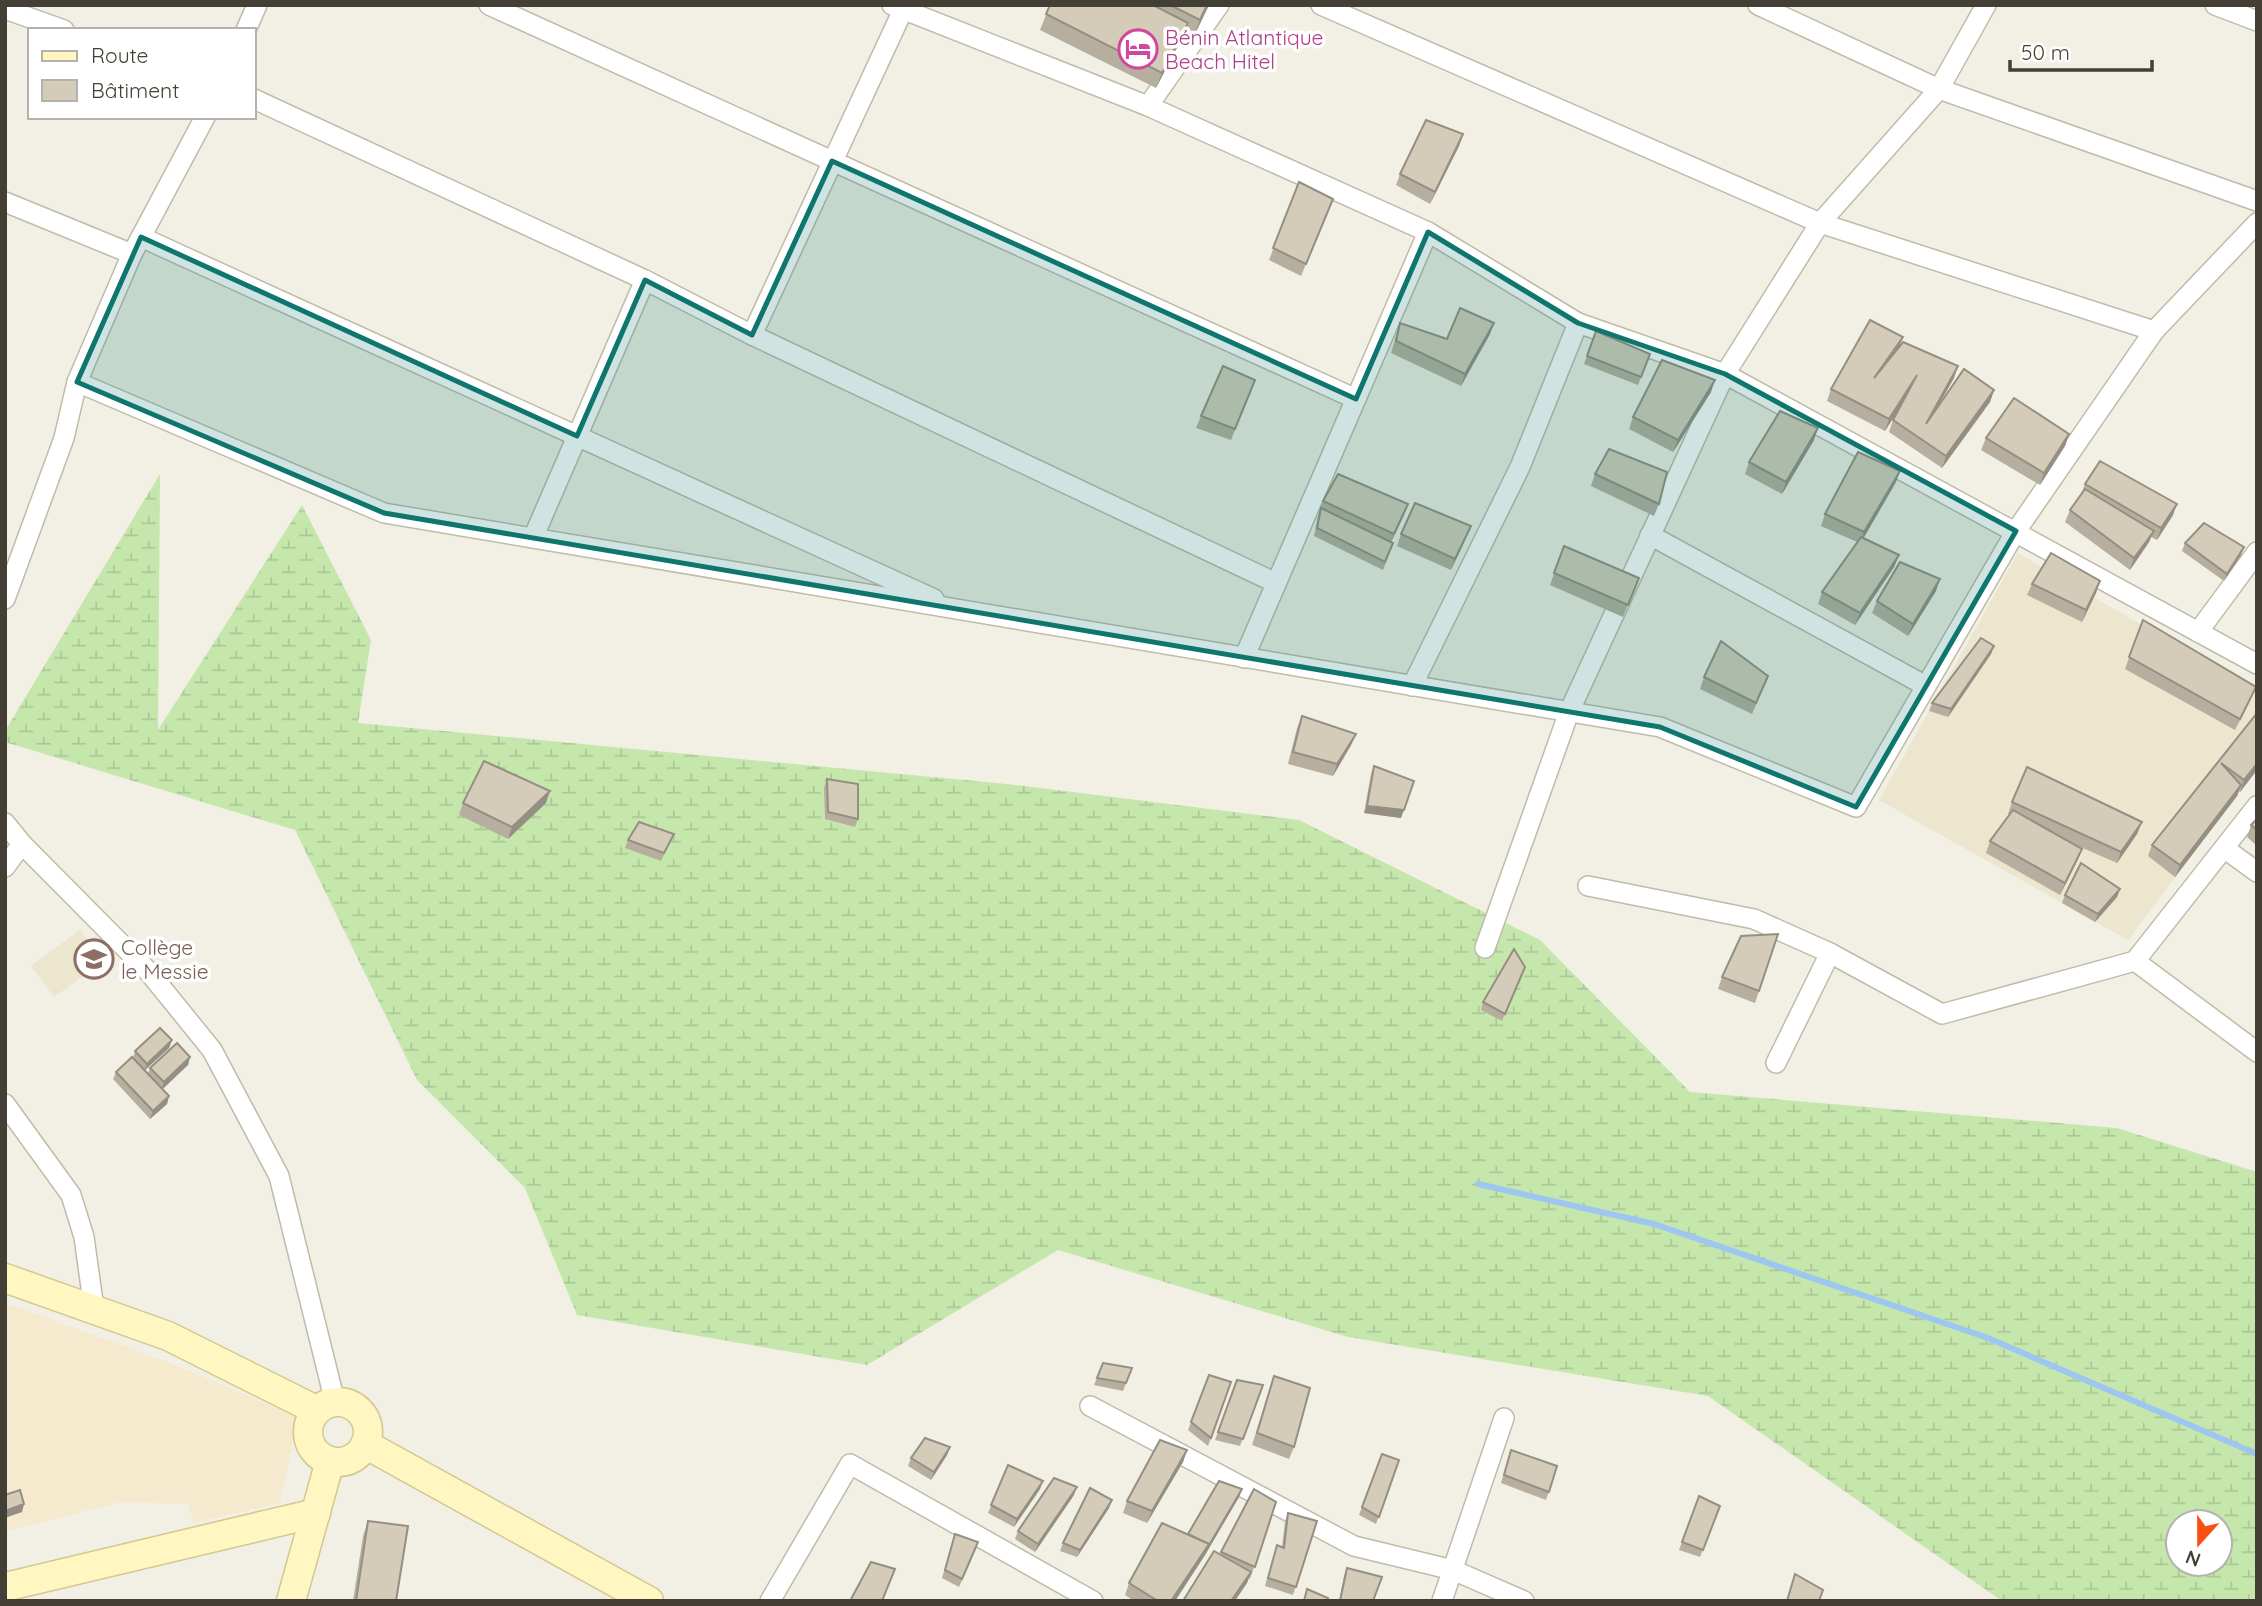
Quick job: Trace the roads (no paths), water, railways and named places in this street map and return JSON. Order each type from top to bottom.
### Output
[{"type":"street","points":[[247,28],[257,5]]},
{"type":"street","points":[[489,5],[1356,399]]},
{"type":"street","points":[[1148,106],[1219,5]]},
{"type":"street","points":[[1321,5],[1820,223],[2154,331]]},
{"type":"street","points":[[1758,5],[1939,89],[2257,201]]},
{"type":"street","points":[[1485,948],[1569,712],[1726,374],[1820,223],[1939,89],[1986,5]]},
{"type":"street","points":[[2215,5],[2257,21]]},
{"type":"street","points":[[752,335],[832,161],[897,8],[1148,106],[1428,232],[1578,323],[1726,374],[2257,664]]},
{"type":"street","points":[[5,9],[58,28]]},
{"type":"street","points":[[256,100],[645,280],[752,335],[1276,583]]},
{"type":"street","points":[[5,599],[64,438],[78,382],[136,245],[204,119]]},
{"type":"street","points":[[5,202],[136,245],[577,436],[960,611]]},
{"type":"street","points":[[78,382],[384,513],[1660,727],[1856,807],[2016,531],[2154,331],[2257,223]]},
{"type":"street","points":[[1244,658],[1428,232]]},
{"type":"street","points":[[533,538],[645,280]]},
{"type":"street","points":[[1412,686],[1520,467],[1578,323]]},
{"type":"street","points":[[1650,535],[1926,686]]},
{"type":"street","points":[[2198,632],[2257,552]]},
{"type":"street","points":[[1588,886],[1754,919],[1830,953],[1942,1014],[2135,961],[2257,806]]},
{"type":"street","points":[[5,822],[22,844],[148,971],[212,1050],[279,1176],[326,1406],[308,1429],[309,1439],[321,1456],[330,1461],[351,1459],[365,1444],[367,1424],[355,1407],[326,1406],[168,1336],[5,1278]]},
{"type":"street","points":[[5,867],[22,844]]},
{"type":"street","points":[[2224,848],[2257,872]]},
{"type":"street","points":[[1776,1063],[1830,953]]},
{"type":"street","points":[[2135,961],[2257,1052]]},
{"type":"street","points":[[5,1104],[71,1195],[84,1237],[94,1309]]},
{"type":"street","points":[[1090,1406],[1354,1546],[1452,1570],[1524,1601]]},
{"type":"street","points":[[1442,1601],[1504,1418]]},
{"type":"street","points":[[365,1444],[649,1601]]},
{"type":"street","points":[[291,1601],[330,1461]]},
{"type":"street","points":[[770,1601],[849,1464],[1093,1601]]},
{"type":"street","points":[[5,1587],[316,1513]]},
{"type":"waterway","points":[[1478,1184],[1654,1224],[1988,1338],[2257,1454]]},
{"type":"place","name":"Bénin Atlantique Beach Hitel","points":[[1138,49]]},
{"type":"place","name":"Collège le Messie","points":[[94,959]]}]
